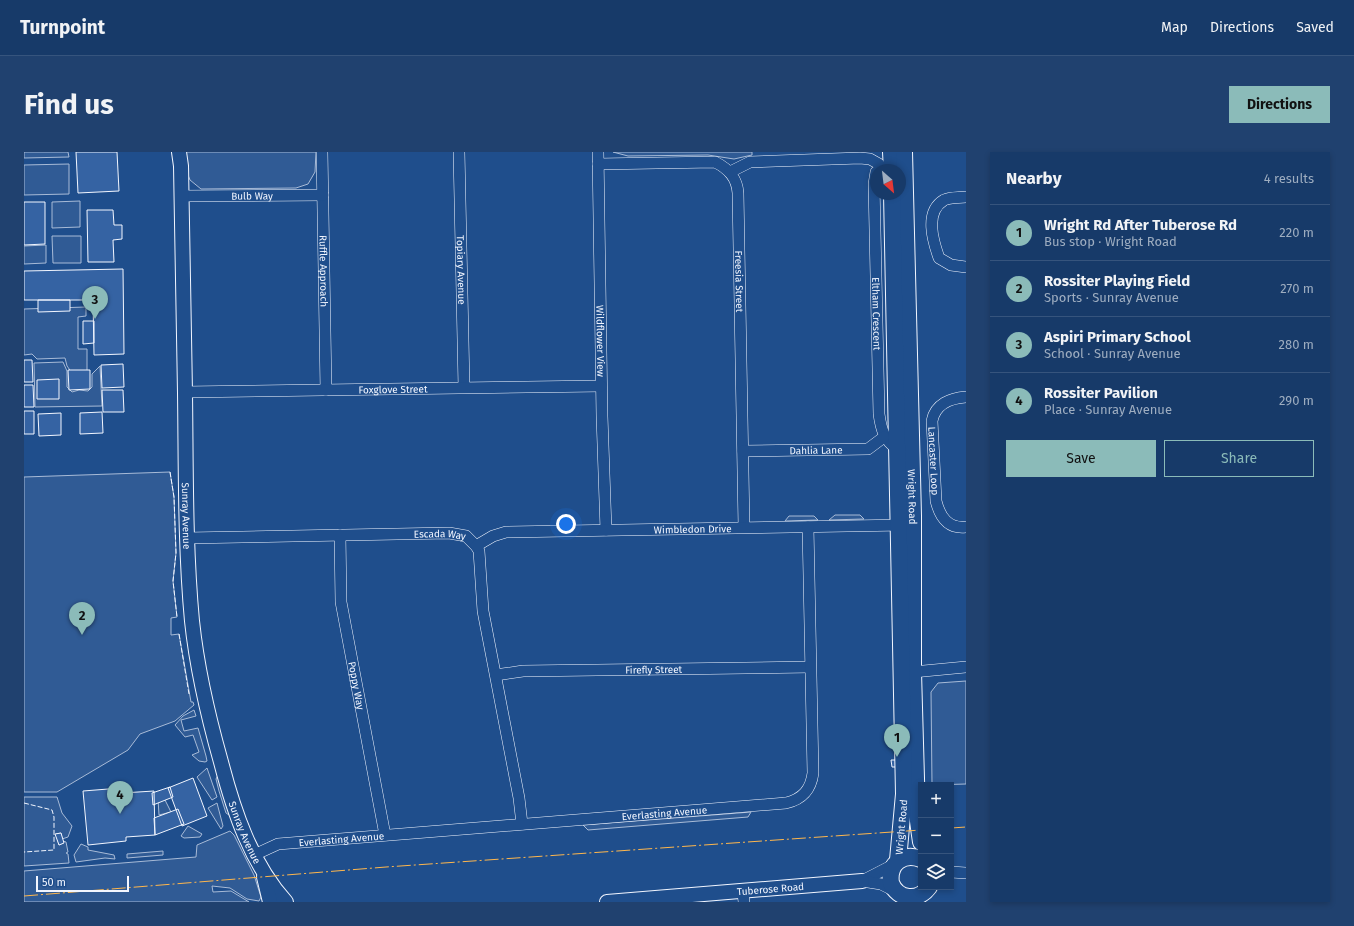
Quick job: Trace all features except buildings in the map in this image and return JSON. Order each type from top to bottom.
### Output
[{"type":"main road","points":[[884,164],[891,152]]},
{"type":"main road","name":"Wright Road","points":[[898,896],[890,878],[897,862],[904,794],[906,525],[904,152]]},
{"type":"main road","name":"Wright Road","points":[[892,200],[897,449],[906,525],[918,821]]},
{"type":"main road","points":[[897,862],[910,856],[918,858]]},
{"type":"main road","points":[[898,896],[911,898],[917,897],[928,891]]},
{"type":"street","name":"Sunray Avenue","points":[[179,152],[187,538],[192,621],[199,666],[213,733],[230,798],[254,855],[262,869],[286,902]]},
{"type":"street","name":"Ruffle Approach","points":[[322,152],[326,390]]},
{"type":"street","name":"Topiary Avenue","points":[[459,152],[464,387]]},
{"type":"street","name":"Wildflower View","points":[[598,152],[606,530]]},
{"type":"street","points":[[598,164],[709,162],[722,165],[730,172],[750,162],[860,158],[870,159],[876,164]]},
{"type":"street","name":"Freesia Street","points":[[730,172],[735,180],[738,193],[744,527]]},
{"type":"street","name":"Bulb Way","points":[[181,196],[323,195]]},
{"type":"street","points":[[966,197],[944,200],[937,207],[932,218],[932,232],[939,258],[951,265],[966,267]]},
{"type":"street","name":"Eltham Crescent","points":[[874,200],[879,414],[880,426],[884,437]]},
{"type":"street","name":"Foxglove Street","points":[[185,392],[602,386]]},
{"type":"street","name":"Lancaster Loop","points":[[966,397],[958,398],[941,405],[936,410],[932,421],[936,501],[938,510],[947,522],[953,526],[966,527]]},
{"type":"street","points":[[884,437],[897,449]]},
{"type":"street","name":"Dahlia Lane","points":[[743,451],[868,450],[884,437]]},
{"type":"street","name":"Wimbledon Drive","points":[[476,546],[493,536],[506,532],[906,525]]},
{"type":"street","name":"Everlasting Avenue","points":[[254,855],[278,844],[786,803],[796,800],[808,790],[812,782],[808,527]]},
{"type":"street","name":"Escada Way","points":[[187,538],[456,534],[466,536],[476,546],[480,556],[483,611],[519,798],[522,824]]},
{"type":"street","name":"Poppy Way","points":[[340,535],[341,602],[385,835]]},
{"type":"street","name":"Firefly Street","points":[[496,675],[523,671],[810,667]]},
{"type":"street","points":[[913,672],[966,667]]},
{"type":"street","name":"Tuberose Road","points":[[862,881],[897,862]]},
{"type":"street","name":"Sunray Avenue","points":[[262,869],[270,902]]},
{"type":"street","name":"Tuberose Road","points":[[607,902],[744,897],[862,881],[881,884],[898,896]]},
{"type":"shaded area","points":[[24,152],[68,152],[69,157],[24,158]]},
{"type":"shaded area","points":[[186,152],[316,152],[315,172],[308,184],[296,188],[201,189],[190,180],[188,175]]},
{"type":"shaded area","points":[[613,152],[752,152],[752,155],[734,159],[708,155],[628,156]]},
{"type":"shaded area","points":[[69,164],[69,194],[24,195],[24,165]]},
{"type":"shaded area","points":[[80,201],[80,227],[52,228],[52,202]]},
{"type":"shaded area","points":[[52,236],[81,236],[81,263],[53,263]]},
{"type":"shaded area","points":[[46,245],[46,263],[24,264],[24,246]]},
{"type":"shaded area","points":[[86,307],[86,316],[78,317],[78,349],[87,349],[87,371],[72,373],[67,366],[65,358],[37,359],[32,354],[24,355],[24,309]]},
{"type":"shaded area","points":[[63,362],[67,371],[67,387],[72,392],[79,390],[88,391],[92,387],[92,374],[100,366],[102,406],[35,407],[34,363]]},
{"type":"shaded area","points":[[170,472],[174,497],[176,553],[173,581],[177,617],[171,618],[171,635],[179,634],[191,702],[193,702],[194,705],[175,721],[140,734],[128,750],[57,792],[24,792],[24,477]]},
{"type":"shaded area","points":[[835,515],[860,515],[864,519],[829,520]]},
{"type":"shaded area","points":[[789,516],[814,516],[818,520],[785,521]]},
{"type":"shaded area","points":[[966,681],[966,784],[954,784],[954,782],[932,782],[931,692],[938,683]]},
{"type":"shaded area","points":[[194,710],[196,716],[181,720],[184,731],[198,728],[206,756],[207,761],[205,762],[199,761],[192,755],[199,752],[193,735],[185,737],[175,725],[183,716]]},
{"type":"shaded area","points":[[207,768],[217,797],[212,800],[197,777]]},
{"type":"shaded area","points":[[219,773],[232,817],[226,813],[219,791],[216,779]]},
{"type":"shaded area","points":[[24,797],[57,797],[62,813],[72,826],[68,837],[62,839],[61,833],[56,834],[59,845],[63,843],[63,841],[66,842],[68,852],[66,853],[68,854],[69,863],[24,866]]},
{"type":"shaded area","points":[[164,798],[171,812],[159,815],[158,799]]},
{"type":"shaded area","points":[[217,803],[223,826],[221,829],[208,808]]},
{"type":"shaded area","points":[[751,812],[748,817],[588,830],[583,825]]},
{"type":"shaded area","points":[[188,826],[202,834],[200,837],[184,838],[181,836]]},
{"type":"shaded area","points":[[230,831],[234,835],[254,875],[261,897],[259,901],[247,899],[230,888],[212,886],[213,892],[231,891],[249,902],[24,902],[24,871],[196,857],[197,845]]},
{"type":"shaded area","points":[[81,844],[88,847],[88,850],[114,855],[115,859],[105,858],[76,862],[74,855]]},
{"type":"shaded area","points":[[163,851],[163,855],[127,858],[127,854]]},
{"type":"fence","points":[[170,472],[174,497],[176,553],[173,581],[177,617]]},
{"type":"fence","points":[[179,634],[189,694]]},
{"type":"fence","points":[[24,803],[52,810],[54,817],[54,850],[24,852]]},
{"type":"power","points":[[954,828],[966,827]]},
{"type":"power","points":[[24,896],[386,867],[918,830]]},
{"type":"place","name":"Aspiri Primary School","points":[[95,319]]},
{"type":"place","name":"Rossiter Playing Field","points":[[82,635]]},
{"type":"place","name":"Wright Rd After Tuberose Rd","points":[[897,757]]},
{"type":"place","name":"Rossiter Pavilion","points":[[120,814]]}]
